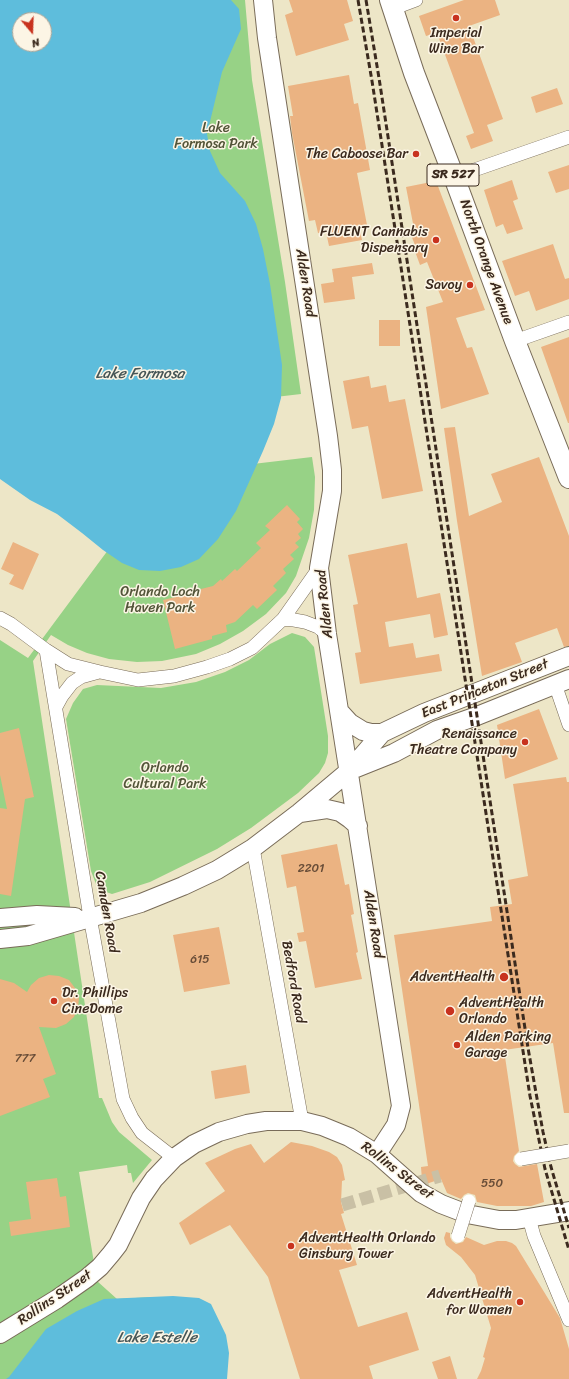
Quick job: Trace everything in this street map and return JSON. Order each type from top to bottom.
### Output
[{"type":"main road","name":"North Orange Avenue","points":[[391,4],[414,73],[515,342],[569,478]]},
{"type":"street","name":"Alden Road","points":[[263,0],[266,38],[327,429],[332,470],[331,497],[319,568],[327,634],[401,1106],[396,1125],[377,1154]]},
{"type":"street","points":[[391,4],[416,0]]},
{"type":"street","points":[[454,177],[569,137]]},
{"type":"street","points":[[515,342],[569,322]]},
{"type":"street","points":[[0,618],[68,664],[138,680],[174,676],[207,667],[252,648],[283,620],[319,568]]},
{"type":"street","points":[[283,620],[305,622],[318,627],[327,634]]},
{"type":"street","name":"Camden Road","points":[[46,650],[90,917],[123,1099],[132,1118],[142,1133],[174,1158]]},
{"type":"street","name":"East Princeton Street","points":[[0,939],[28,936],[141,903],[183,886],[216,870],[253,848],[300,813],[349,771],[382,733],[424,712],[569,656]]},
{"type":"street","points":[[56,707],[72,683],[81,677],[100,672]]},
{"type":"street","points":[[562,681],[569,725]]},
{"type":"street","name":"East Princeton Street","points":[[349,771],[394,753],[437,730],[562,681]]},
{"type":"street","points":[[340,712],[350,723],[363,731],[382,733]]},
{"type":"street","points":[[300,813],[327,809],[340,812],[358,826]]},
{"type":"street","name":"Bedford Road","points":[[253,848],[302,1121]]},
{"type":"street","name":"East Princeton Street","points":[[0,918],[37,915],[90,917]]},
{"type":"street","name":"Rollins Street","points":[[0,1334],[57,1299],[100,1267],[118,1244],[141,1198],[154,1179],[174,1158],[194,1144],[220,1132],[246,1124],[266,1121],[302,1121],[322,1126],[349,1137],[377,1154],[421,1193],[441,1204],[467,1214],[499,1220],[516,1220],[569,1211]]},
{"type":"street","points":[[521,1159],[569,1151]]},
{"type":"street","points":[[458,1236],[469,1201]]},
{"type":"street","points":[[529,1218],[534,1236],[569,1320]]},
{"type":"green space","name":"Lake Formosa Park","points":[[154,0],[245,0],[252,80],[285,282],[301,394],[250,400]]},
{"type":"green space","name":"Orlando Loch Haven Park","points":[[312,457],[315,477],[314,510],[309,538],[296,576],[286,593],[266,614],[243,631],[220,644],[196,654],[162,661],[137,662],[109,659],[87,653],[68,645],[51,635],[33,661],[99,1098],[102,1098],[112,1122],[119,1132],[152,1160],[133,1183],[131,1173],[128,1173],[127,1165],[79,1172],[97,1281],[117,1299],[153,1297],[34,1379],[0,1379],[0,640],[28,658],[117,538],[236,466]]},
{"type":"green space","name":"Orlando Cultural Park","points":[[292,633],[305,637],[314,647],[328,736],[328,753],[325,763],[319,773],[298,793],[251,828],[217,849],[150,882],[112,894],[103,891],[96,884],[91,871],[66,719],[73,703],[83,689],[97,685],[161,688],[196,682],[225,672],[249,660],[270,644]]},
{"type":"water","name":"Lake Formosa","points":[[0,0],[231,0],[239,9],[241,29],[222,72],[207,134],[210,151],[220,173],[245,201],[256,224],[263,249],[270,284],[282,365],[281,398],[274,424],[236,511],[218,539],[199,559],[181,567],[160,571],[139,570],[122,563],[57,514],[30,500],[0,479]]},
{"type":"water","name":"Lake Estelle","points":[[173,1296],[199,1298],[211,1304],[226,1335],[229,1353],[227,1379],[6,1379],[46,1329],[77,1311],[104,1299]]},
{"type":"building","points":[[289,0],[347,0],[353,21],[344,24],[349,40],[296,56],[285,15],[293,12]]},
{"type":"building","points":[[464,0],[495,0],[500,15],[469,26],[503,119],[487,125],[493,141],[471,149],[466,136],[474,133],[437,33],[426,36],[419,16]]},
{"type":"building","points":[[349,75],[354,104],[358,103],[370,170],[357,173],[367,225],[359,226],[362,240],[329,246],[326,232],[318,233],[315,220],[309,221],[292,133],[290,116],[293,116],[288,86]]},
{"type":"building","points":[[557,88],[563,104],[536,113],[531,97]]},
{"type":"building","points":[[569,165],[569,189],[556,193],[548,172]]},
{"type":"building","points":[[512,180],[518,199],[513,201],[523,229],[507,234],[503,224],[496,227],[484,190]]},
{"type":"building","points":[[436,181],[485,310],[456,318],[467,348],[472,347],[489,394],[441,409],[426,307],[443,302],[427,262],[420,265],[413,246],[415,245],[411,235],[415,234],[406,187]]},
{"type":"building","points":[[553,244],[565,279],[569,278],[569,299],[536,311],[529,291],[515,296],[502,261]]},
{"type":"building","points":[[372,263],[374,274],[352,277],[355,299],[324,303],[321,284],[334,282],[332,269]]},
{"type":"building","points":[[379,320],[400,320],[400,346],[379,346]]},
{"type":"building","points":[[569,337],[569,423],[568,423],[541,347]]},
{"type":"building","points":[[369,376],[371,388],[386,385],[389,402],[405,399],[423,491],[382,499],[368,426],[352,429],[343,381]]},
{"type":"building","points":[[455,427],[469,516],[502,502],[491,474],[539,457],[569,536],[569,646],[564,647],[557,628],[515,643],[522,662],[482,676],[457,521],[444,428]]},
{"type":"building","points":[[287,505],[300,519],[297,522],[303,529],[298,534],[301,538],[295,543],[299,547],[290,555],[294,559],[283,569],[286,573],[273,586],[277,590],[257,609],[253,605],[235,622],[226,625],[227,632],[212,636],[212,639],[175,649],[163,600],[201,591],[201,589],[213,586],[221,579],[222,581],[235,569],[237,571],[261,548],[256,543],[270,530],[265,526]]},
{"type":"building","points":[[13,542],[39,554],[23,590],[9,584],[14,575],[1,569]]},
{"type":"building","points":[[407,543],[417,598],[440,593],[448,635],[434,638],[430,614],[385,622],[389,647],[413,643],[416,658],[439,654],[442,671],[360,684],[355,653],[361,652],[353,605],[358,604],[348,555]]},
{"type":"building","name":"Renaissance Theatre Company","points":[[539,709],[558,759],[505,779],[497,725]]},
{"type":"building","points":[[19,728],[34,797],[25,799],[11,896],[0,894],[0,808],[7,809],[0,775],[0,733]]},
{"type":"building","points":[[566,777],[567,782],[569,782],[569,1113],[564,1113],[553,1043],[504,1050],[519,1151],[514,1156],[513,1161],[519,1167],[537,1164],[544,1202],[531,1206],[497,1206],[477,1202],[475,1195],[468,1193],[461,1199],[447,1193],[441,1179],[426,1184],[422,1180],[421,1167],[428,1166],[394,935],[492,921],[490,907],[512,904],[508,880],[528,876],[513,784]]},
{"type":"building","points":[[337,844],[345,885],[349,884],[354,914],[351,915],[358,952],[356,953],[362,979],[315,988],[306,941],[299,942],[297,933],[304,932],[296,886],[287,888],[281,855]]},
{"type":"building","points":[[219,927],[230,984],[184,992],[173,935]]},
{"type":"building","points":[[49,975],[59,976],[69,980],[75,988],[79,998],[78,1008],[74,1017],[66,1024],[56,1028],[39,1027],[56,1074],[43,1079],[50,1097],[0,1116],[0,979],[14,983],[27,992],[31,985],[39,978]]},
{"type":"building","points":[[246,1065],[250,1093],[215,1099],[211,1071]]},
{"type":"building","name":"AdventHealth Orlando Ginsburg Tower","points":[[291,1142],[312,1146],[329,1152],[337,1157],[342,1165],[345,1180],[342,1181],[341,1202],[344,1213],[341,1214],[357,1265],[339,1270],[358,1327],[407,1312],[419,1350],[369,1366],[373,1379],[300,1379],[268,1277],[230,1225],[190,1245],[179,1223],[225,1191],[205,1163],[235,1149],[251,1144],[264,1163]]},
{"type":"building","points":[[57,1178],[60,1197],[66,1196],[70,1227],[11,1236],[9,1222],[31,1219],[26,1182]]},
{"type":"building","name":"AdventHealth for Women","points":[[446,1232],[450,1233],[452,1241],[456,1244],[463,1242],[466,1237],[484,1245],[497,1241],[506,1241],[516,1246],[560,1318],[569,1349],[569,1379],[477,1379],[485,1358],[483,1357],[491,1328],[475,1275],[461,1257],[446,1245],[444,1238]]},
{"type":"building","points":[[450,1356],[457,1379],[438,1379],[432,1362]]},
{"type":"tunnel","points":[[342,1205],[440,1176]]},
{"type":"railway","points":[[358,0],[372,81],[530,1096],[545,1169],[569,1250]]},
{"type":"railway","points":[[366,0],[528,1048],[543,1132],[551,1167],[569,1228]]},
{"type":"place","name":"Imperial Wine Bar","points":[[456,18]]},
{"type":"place","name":"The Caboose Bar","points":[[416,154]]},
{"type":"place","name":"FLUENT Cannabis Dispensary","points":[[436,240]]},
{"type":"place","name":"Savoy","points":[[470,285]]},
{"type":"place","name":"Renaissance Theatre Company","points":[[525,742]]},
{"type":"place","name":"AdventHealth","points":[[504,977]]},
{"type":"place","name":"Dr. Phillips CineDome","points":[[54,1001]]},
{"type":"place","name":"AdventHealth Orlando","points":[[450,1011]]},
{"type":"place","name":"Alden Parking Garage","points":[[457,1045]]},
{"type":"place","name":"AdventHealth Orlando Ginsburg Tower","points":[[291,1246]]},
{"type":"place","name":"AdventHealth for Women","points":[[520,1302]]}]
